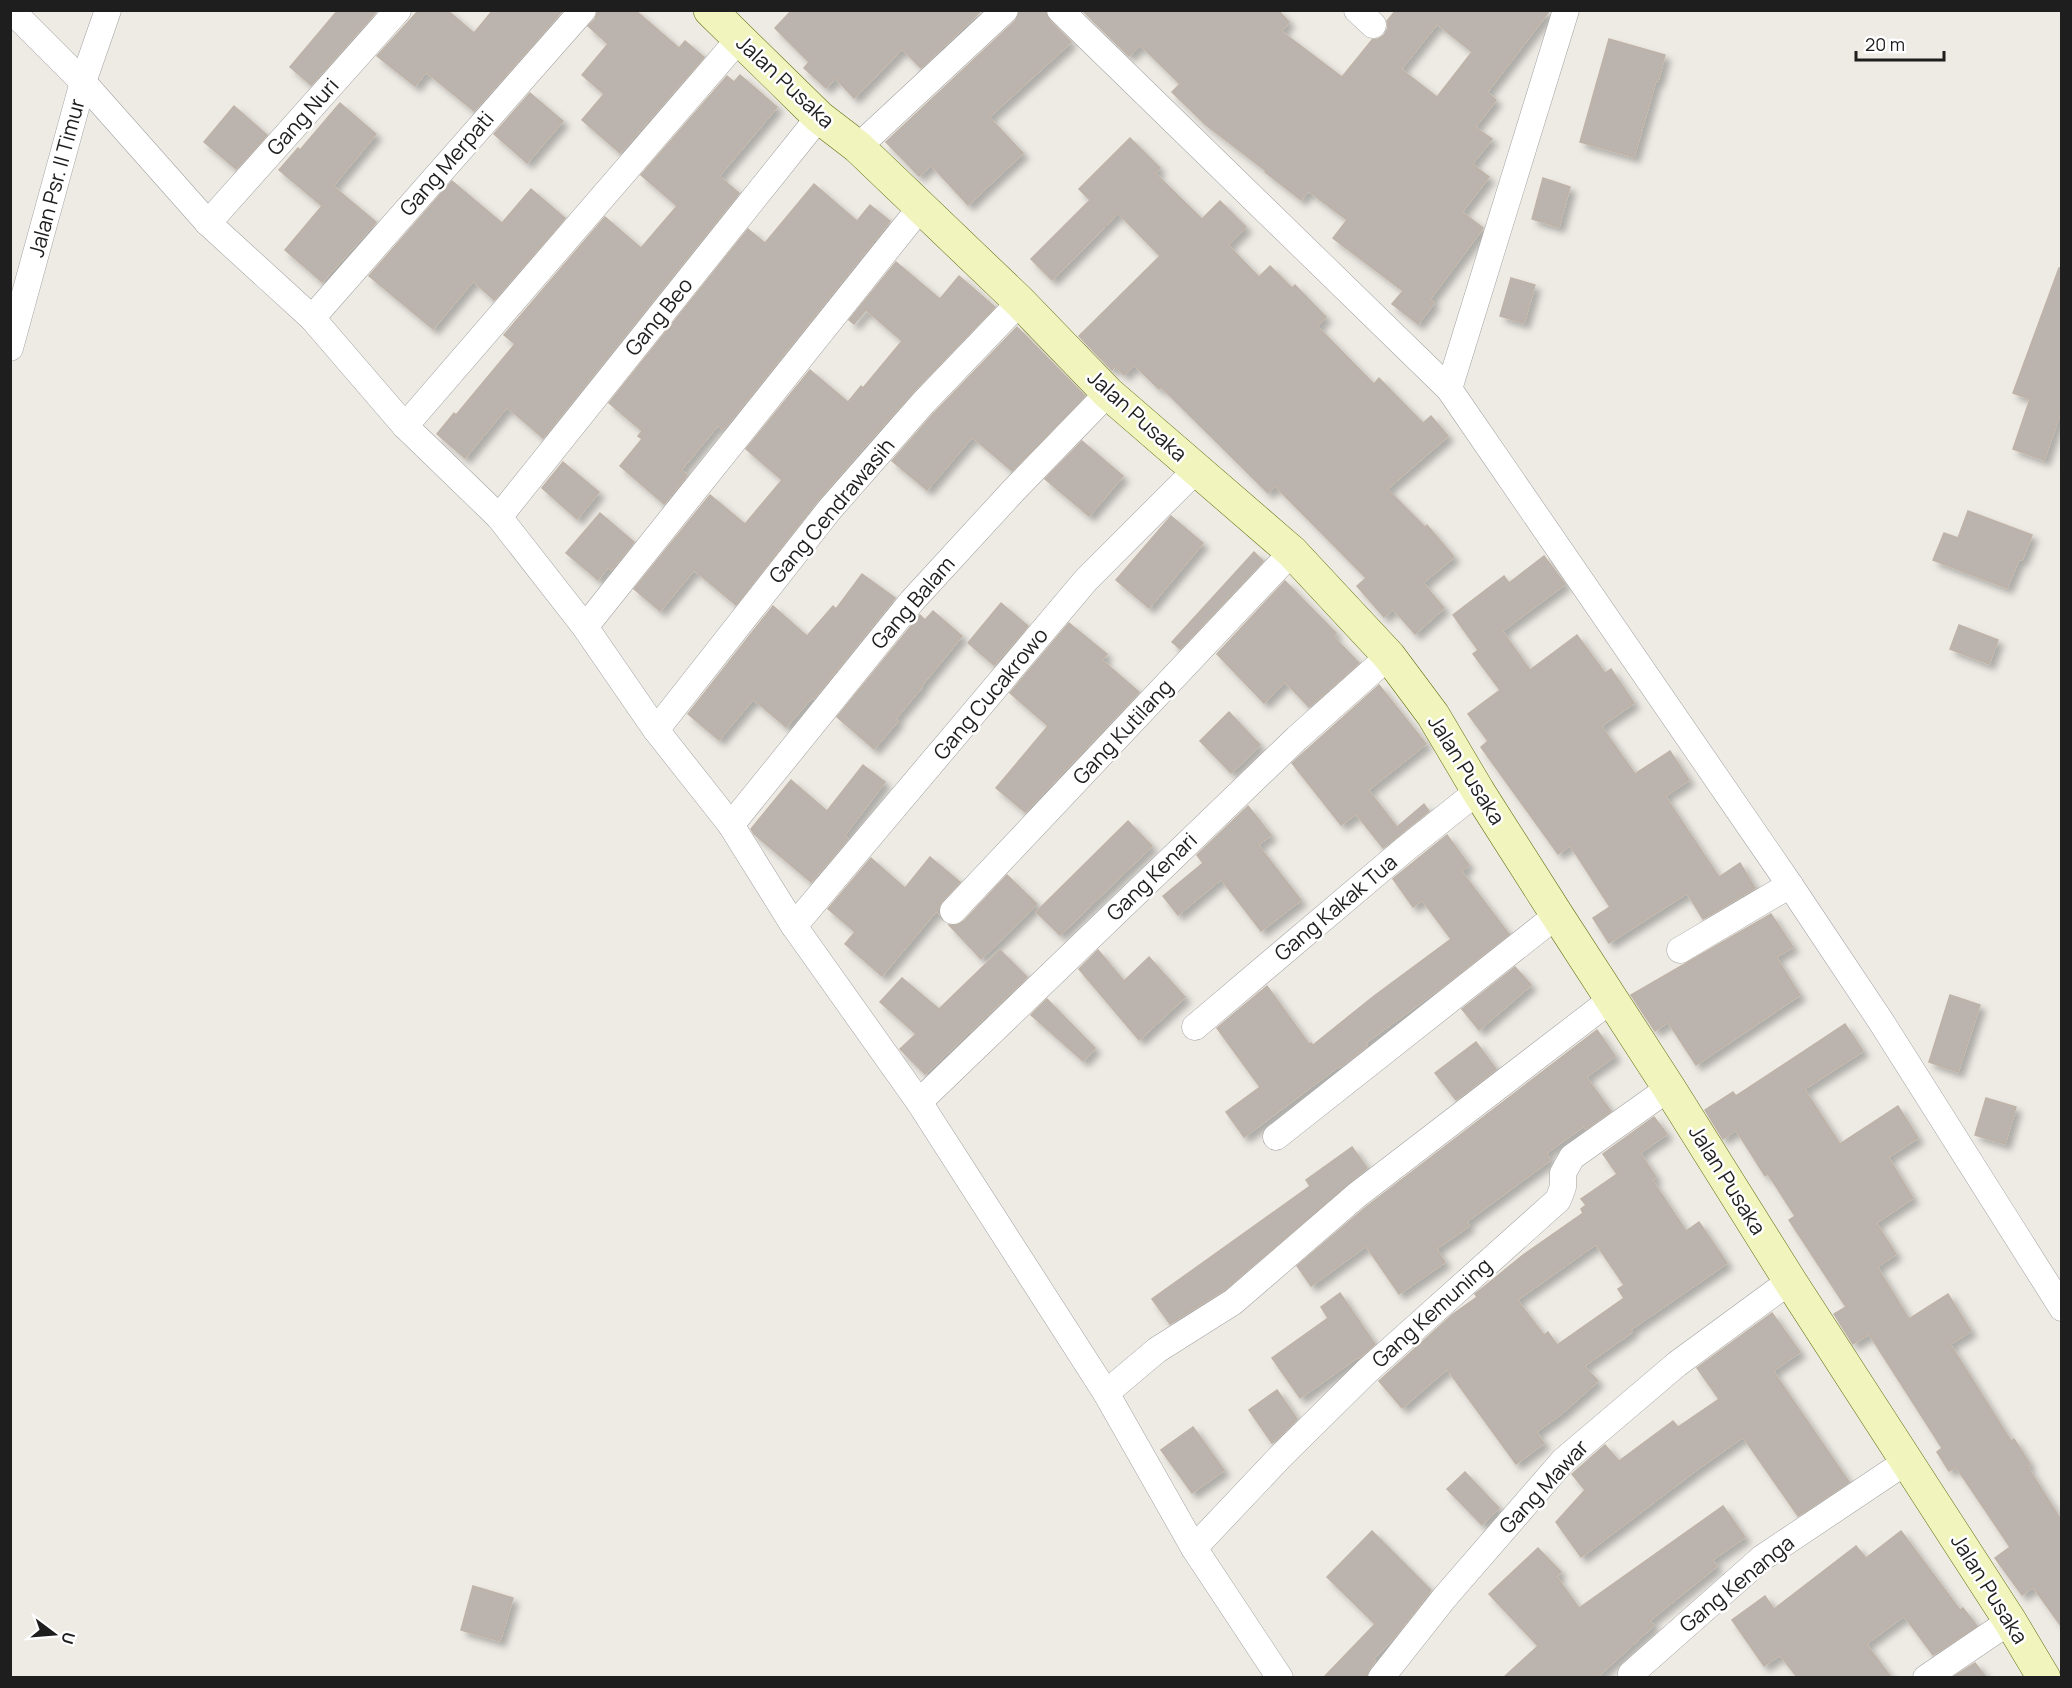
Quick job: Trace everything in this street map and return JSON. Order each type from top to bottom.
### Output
[{"type":"main road","name":"Jalan Pusaka","points":[[710,10],[819,117],[858,147],[1020,302],[1108,393],[1292,552],[1389,656],[1433,714],[1478,791],[1670,1088],[1790,1281],[2044,1677]]},
{"type":"street","points":[[11,10],[83,82],[208,223],[312,318],[405,426],[499,517],[585,627],[656,730],[731,825],[794,926],[919,1102],[1106,1393],[1194,1548],[1281,1677]]},
{"type":"street","name":"Jalan Psr. II Timur","points":[[10,348],[83,82],[108,10]]},
{"type":"street","name":"Gang Nuri","points":[[208,223],[398,10]]},
{"type":"street","name":"Gang Merpati","points":[[312,318],[583,10]]},
{"type":"street","points":[[858,147],[1005,10]]},
{"type":"street","points":[[1060,10],[1449,389],[1790,885],[1882,1023],[2061,1308]]},
{"type":"street","points":[[1449,389],[1566,10]]},
{"type":"street","points":[[405,426],[739,39]]},
{"type":"street","name":"Gang Beo","points":[[499,517],[819,117]]},
{"type":"street","points":[[585,627],[920,208]]},
{"type":"street","name":"Gang Cendrawasih","points":[[656,730],[830,509],[923,403],[1020,302]]},
{"type":"street","name":"Gang Balam","points":[[731,825],[912,601],[1013,491],[1108,393]]},
{"type":"street","name":"Gang Cucakrowo","points":[[794,926],[1086,580],[1196,470]]},
{"type":"street","name":"Gang Kutilang","points":[[953,911],[1292,552]]},
{"type":"street","name":"Gang Kenari","points":[[919,1102],[1297,738],[1389,656]]},
{"type":"street","name":"Gang Kakak Tua","points":[[1196,1027],[1404,850],[1478,791]]},
{"type":"street","points":[[1680,950],[1790,885]]},
{"type":"street","points":[[1276,1137],[1557,915]]},
{"type":"street","points":[[1106,1393],[1158,1350],[1233,1302],[1357,1195],[1612,999]]},
{"type":"street","name":"Gang Kemuning","points":[[1194,1548],[1280,1457],[1367,1371],[1558,1200],[1563,1187],[1563,1173],[1572,1157],[1670,1088]]},
{"type":"street","name":"Gang Mawar","points":[[1381,1677],[1445,1597],[1563,1461],[1677,1364],[1790,1281]]},
{"type":"street","name":"Gang Kenanga","points":[[1631,1674],[1762,1558],[1907,1461]]},
{"type":"street","points":[[1926,1677],[2010,1621]]},
{"type":"building","points":[[338,10],[377,11],[311,85],[290,67]]},
{"type":"building","points":[[419,10],[447,10],[474,33],[493,10],[563,10],[474,111],[426,72],[415,86],[377,56]]},
{"type":"building","points":[[598,10],[635,10],[679,48],[685,41],[704,57],[620,153],[582,120],[604,94],[582,75],[608,44],[588,26],[595,19]]},
{"type":"building","points":[[792,10],[982,10],[921,68],[902,49],[854,98],[835,78],[826,88],[804,68],[809,62],[775,28]]},
{"type":"building","points":[[1020,10],[1045,10],[1050,21],[1071,42],[989,117],[1023,153],[968,205],[931,165],[919,176],[886,142],[1015,21]]},
{"type":"building","points":[[1082,10],[1278,10],[1289,22],[1281,31],[1342,77],[1372,40],[1384,35],[1388,28],[1387,21],[1396,10],[1550,10],[1487,92],[1496,100],[1475,127],[1492,139],[1472,164],[1489,177],[1462,212],[1483,228],[1430,299],[1434,303],[1418,324],[1392,304],[1403,291],[1333,238],[1347,220],[1308,191],[1301,200],[1206,125],[1172,92],[1180,84],[1140,45],[1129,56]],"holes":[[[1437,24],[1472,52],[1437,97],[1401,69]]]},
{"type":"building","points":[[1609,39],[1665,55],[1634,157],[1580,142]]},
{"type":"building","points":[[740,75],[777,107],[719,176],[739,193],[543,438],[507,407],[465,458],[437,434],[454,413],[456,415],[515,344],[504,335],[605,217],[641,248],[677,206],[641,175],[727,76],[734,82]]},
{"type":"building","points":[[530,93],[563,121],[527,163],[494,134]]},
{"type":"building","points":[[340,103],[376,134],[333,186],[376,222],[322,282],[285,250],[322,206],[279,170],[298,148],[300,150]]},
{"type":"building","points":[[234,106],[267,135],[236,169],[204,142]]},
{"type":"building","points":[[1130,138],[1160,168],[1155,173],[1202,219],[1220,201],[1246,227],[1228,245],[1259,277],[1270,266],[1292,288],[1295,285],[1326,317],[1317,326],[1374,384],[1379,378],[1423,423],[1431,416],[1448,436],[1387,489],[1425,527],[1427,525],[1454,557],[1423,583],[1444,608],[1415,634],[1393,609],[1384,617],[1357,586],[1366,578],[1275,486],[1268,493],[1161,387],[1159,389],[1134,365],[1124,375],[1115,366],[1112,370],[1079,336],[1160,256],[1118,213],[1052,280],[1031,259],[1090,200],[1079,189]]},
{"type":"building","points":[[1543,178],[1570,187],[1559,227],[1532,219]]},
{"type":"building","points":[[452,181],[502,223],[531,189],[565,218],[494,300],[473,281],[433,329],[369,276]]},
{"type":"building","points":[[814,184],[857,221],[870,205],[890,221],[723,430],[718,425],[681,470],[687,475],[664,504],[620,466],[642,439],[638,436],[642,431],[609,403],[748,229],[765,243]]},
{"type":"building","points":[[896,262],[940,299],[959,276],[995,307],[912,393],[864,447],[818,500],[736,605],[694,570],[660,611],[634,589],[710,495],[745,524],[782,480],[746,449],[810,370],[848,402],[861,386],[863,388],[902,341],[866,310],[854,324],[849,320]]},
{"type":"building","points":[[2059,268],[2061,268],[2061,411],[2044,460],[2013,449],[2030,399],[2013,393]]},
{"type":"building","points":[[1511,278],[1535,285],[1524,323],[1500,316]]},
{"type":"building","points":[[1017,327],[1085,396],[1012,471],[972,437],[927,490],[892,461],[934,413]]},
{"type":"building","points":[[1082,441],[1123,476],[1089,516],[1045,479]]},
{"type":"building","points":[[563,462],[599,492],[577,519],[542,488]]},
{"type":"building","points":[[1968,511],[2032,535],[2007,588],[1933,560],[1944,533],[1958,538]]},
{"type":"building","points":[[600,513],[634,542],[611,570],[608,567],[598,580],[566,553]]},
{"type":"building","points":[[1171,516],[1203,543],[1149,608],[1116,580]]},
{"type":"building","points":[[1254,552],[1263,561],[1180,649],[1172,642]]},
{"type":"building","points":[[1544,556],[1565,584],[1502,631],[1530,670],[1577,635],[1605,673],[1611,669],[1634,703],[1601,726],[1635,774],[1670,751],[1689,780],[1665,796],[1719,877],[1740,863],[1755,888],[1703,919],[1687,893],[1609,943],[1593,918],[1610,907],[1570,845],[1558,854],[1481,747],[1488,741],[1468,714],[1500,690],[1473,654],[1478,650],[1453,615],[1504,576],[1509,583]]},
{"type":"building","points":[[862,574],[895,598],[814,698],[813,696],[786,727],[753,699],[719,740],[688,714],[773,606],[807,636],[833,606],[836,609]]},
{"type":"building","points":[[1285,581],[1336,633],[1333,636],[1359,663],[1309,707],[1285,682],[1264,703],[1217,654]]},
{"type":"building","points":[[1001,603],[1028,626],[994,665],[968,643]]},
{"type":"building","points":[[933,611],[962,636],[895,719],[898,721],[874,749],[837,717],[920,615],[925,620]]},
{"type":"building","points":[[1069,623],[1107,654],[1102,660],[1139,692],[1025,812],[996,788],[1048,726],[1010,693]]},
{"type":"building","points":[[1959,625],[1998,640],[1989,664],[1950,649]]},
{"type":"building","points":[[1379,685],[1426,744],[1368,790],[1397,827],[1424,804],[1429,811],[1383,848],[1356,814],[1341,825],[1292,763]]},
{"type":"building","points":[[1229,712],[1260,745],[1231,773],[1200,741]]},
{"type":"building","points":[[863,765],[885,782],[844,836],[848,839],[811,882],[754,834],[751,829],[791,780],[827,811]]},
{"type":"building","points":[[1248,806],[1271,835],[1258,845],[1301,900],[1261,931],[1221,879],[1178,915],[1163,896],[1203,863],[1197,855]]},
{"type":"building","points":[[1128,821],[1152,846],[1060,935],[1036,912]]},
{"type":"building","points":[[1447,835],[1469,865],[1461,871],[1509,934],[1442,987],[1365,1043],[1367,1046],[1340,1067],[1244,1137],[1226,1112],[1260,1087],[1217,1028],[1267,986],[1309,1044],[1313,1045],[1451,939],[1422,900],[1413,907],[1393,879]]},
{"type":"building","points":[[930,857],[960,882],[942,901],[939,914],[936,911],[882,976],[845,944],[855,932],[828,909],[871,858],[905,888]]},
{"type":"building","points":[[1007,875],[1037,904],[981,959],[949,925],[957,925],[964,921]]},
{"type":"building","points":[[1771,914],[1793,947],[1776,957],[1800,995],[1696,1065],[1668,1022],[1655,1031],[1631,995]]},
{"type":"building","points":[[1000,950],[1027,977],[925,1074],[900,1049],[916,1034],[880,1002],[902,978],[939,1009]]},
{"type":"building","points":[[1098,950],[1124,981],[1149,957],[1185,997],[1139,1040],[1079,969]]},
{"type":"building","points":[[1515,967],[1531,985],[1479,1030],[1462,1009]]},
{"type":"building","points":[[1950,995],[1980,1005],[1958,1072],[1929,1062]]},
{"type":"building","points":[[1047,999],[1095,1048],[1083,1061],[1031,1015]]},
{"type":"building","points":[[1845,1024],[1863,1051],[1804,1089],[1840,1144],[1898,1106],[1918,1138],[1888,1157],[1913,1198],[1876,1223],[1896,1254],[1877,1267],[1909,1319],[1948,1294],[1971,1331],[1950,1344],[2011,1441],[2014,1439],[2030,1464],[2027,1466],[2061,1520],[2061,1626],[2033,1587],[2022,1595],[1995,1558],[2010,1547],[1956,1467],[1949,1471],[1937,1452],[1942,1448],[1869,1334],[1853,1344],[1834,1314],[1846,1307],[1789,1220],[1795,1216],[1768,1174],[1765,1176],[1736,1130],[1723,1139],[1705,1110],[1733,1092],[1736,1096]]},
{"type":"building","points":[[1597,1030],[1615,1056],[1586,1077],[1611,1111],[1586,1129],[1584,1126],[1546,1153],[1550,1160],[1466,1222],[1469,1226],[1436,1249],[1445,1262],[1399,1294],[1366,1246],[1311,1286],[1297,1266],[1366,1207]]},
{"type":"building","points":[[1476,1042],[1496,1069],[1456,1100],[1435,1073]]},
{"type":"building","points":[[1986,1098],[2016,1107],[2005,1144],[1975,1135]]},
{"type":"building","points":[[1654,1117],[1667,1134],[1640,1153],[1656,1177],[1652,1180],[1686,1231],[1699,1222],[1727,1263],[1630,1330],[1632,1332],[1584,1366],[1598,1381],[1561,1414],[1536,1432],[1544,1443],[1516,1464],[1447,1369],[1402,1408],[1379,1381],[1453,1314],[1477,1297],[1475,1294],[1523,1255],[1583,1213],[1581,1209],[1586,1205],[1581,1199],[1617,1174],[1603,1154]],"holes":[[[1596,1244],[1624,1285],[1618,1289],[1624,1298],[1557,1345],[1548,1332],[1544,1335],[1517,1300]]]},
{"type":"building","points":[[1352,1147],[1367,1168],[1224,1290],[1170,1324],[1152,1299],[1310,1186],[1306,1180]]},
{"type":"building","points":[[1340,1293],[1375,1344],[1359,1358],[1300,1398],[1272,1358],[1328,1318],[1321,1307]]},
{"type":"building","points":[[1772,1313],[1800,1352],[1773,1371],[1849,1482],[1798,1516],[1743,1437],[1581,1557],[1556,1522],[1585,1490],[1572,1474],[1605,1445],[1619,1461],[1673,1421],[1678,1427],[1719,1399],[1697,1368]]},
{"type":"building","points":[[1277,1390],[1297,1419],[1272,1443],[1249,1410]]},
{"type":"building","points":[[1193,1427],[1224,1470],[1192,1493],[1161,1450]]},
{"type":"building","points":[[1465,1472],[1499,1508],[1482,1525],[1447,1489]]},
{"type":"building","points":[[1723,1506],[1745,1537],[1712,1560],[1717,1566],[1649,1621],[1654,1625],[1597,1677],[1504,1677],[1538,1646],[1489,1594],[1538,1548],[1561,1572],[1556,1576],[1579,1608]]},
{"type":"building","points":[[1372,1531],[1431,1590],[1396,1635],[1373,1659],[1375,1661],[1366,1677],[1324,1677],[1375,1624],[1327,1577]]},
{"type":"building","points":[[1901,1531],[1960,1610],[1963,1608],[1977,1626],[1933,1655],[1904,1616],[1866,1644],[1891,1677],[1797,1677],[1780,1655],[1764,1666],[1732,1620],[1765,1596],[1774,1609],[1856,1546],[1866,1558]]},
{"type":"building","points":[[473,1586],[513,1598],[500,1641],[461,1630]]},
{"type":"building","points":[[1975,1663],[1986,1677],[1953,1677]]}]
